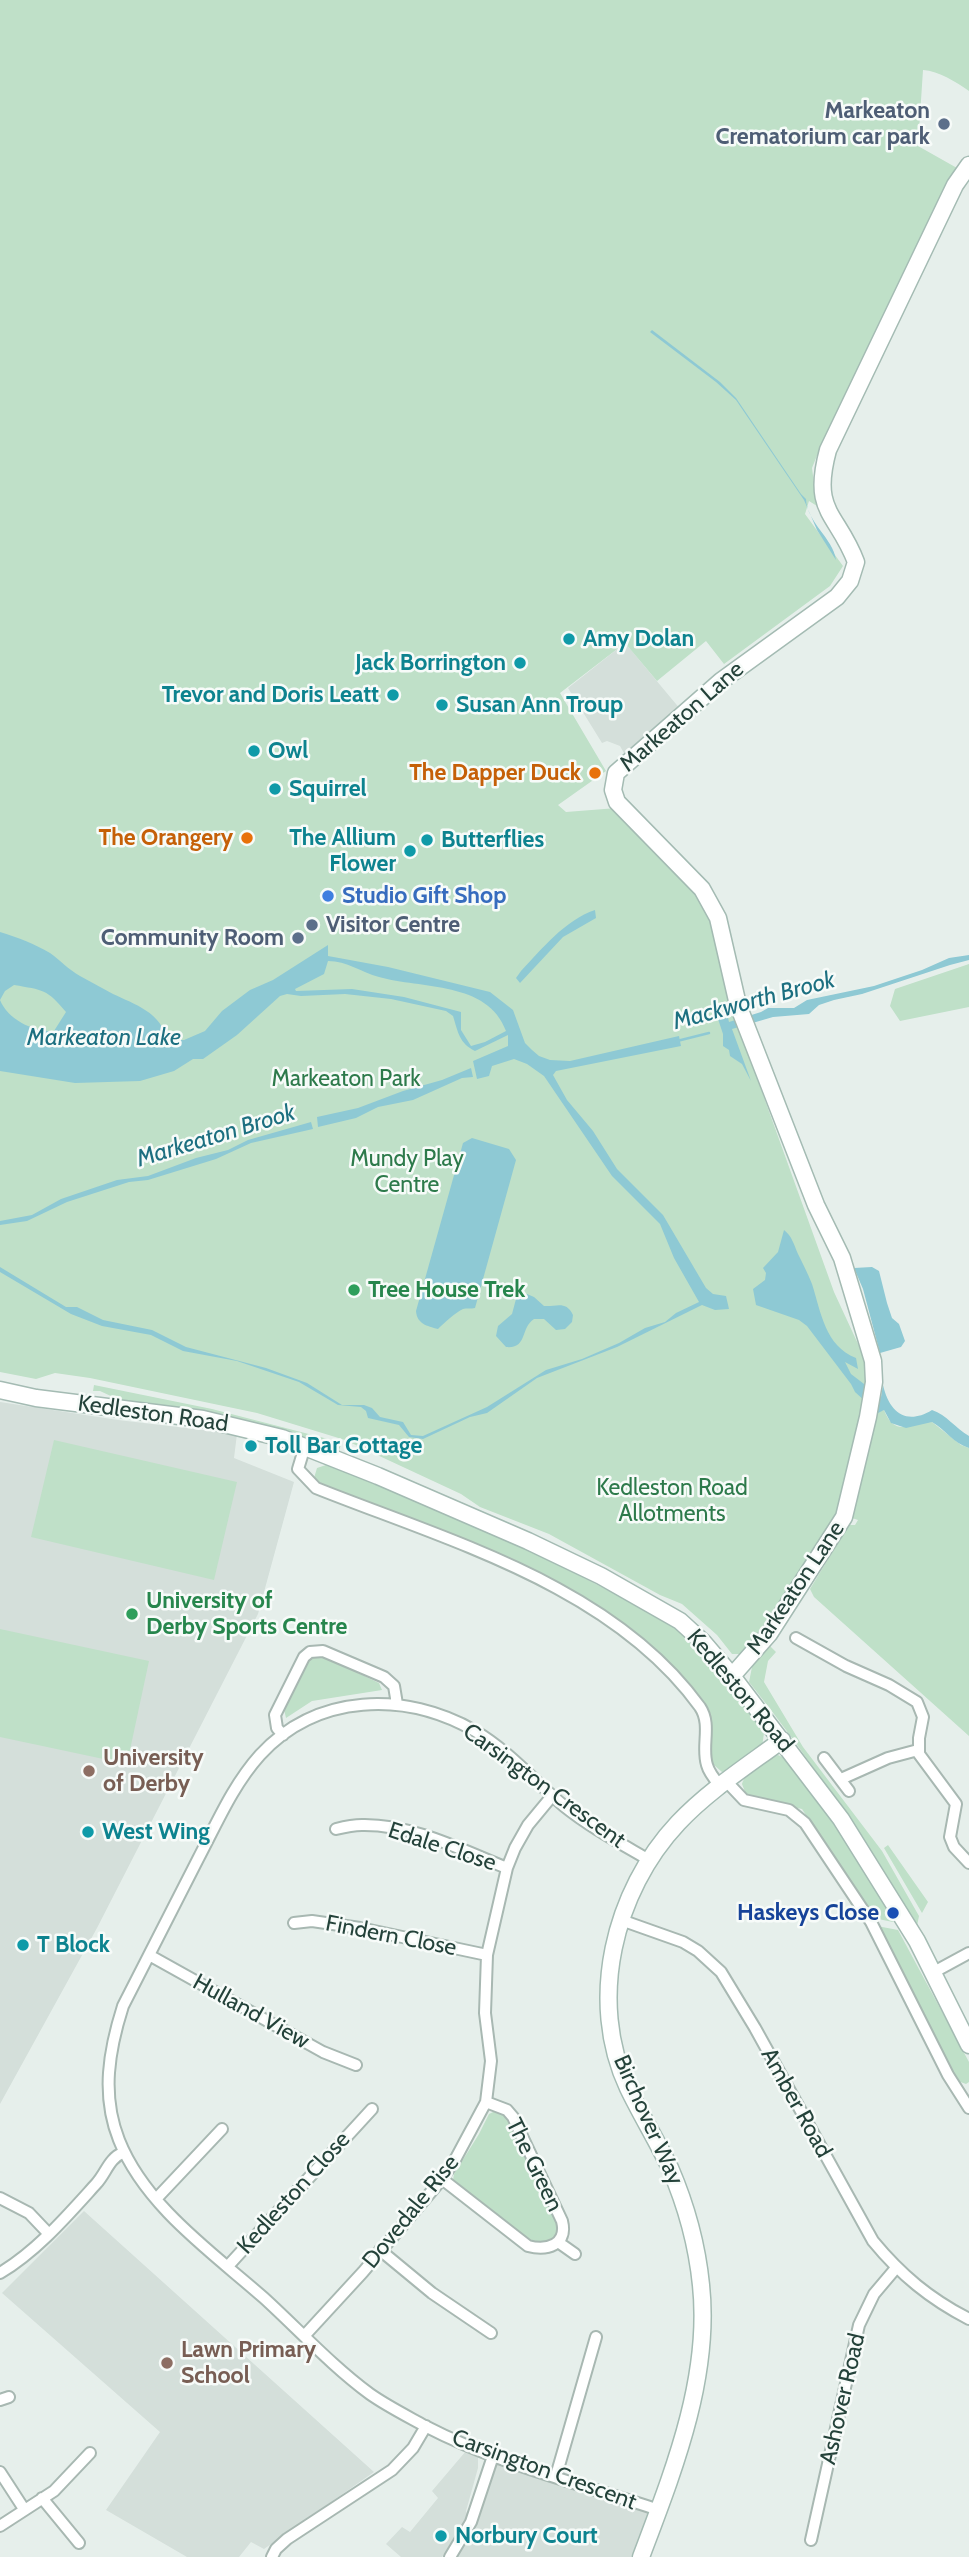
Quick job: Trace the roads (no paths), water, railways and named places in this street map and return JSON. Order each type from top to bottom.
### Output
[{"type":"street","name":"Markeaton Lane","points":[[732,1676],[762,1645],[844,1517],[868,1417],[874,1382],[873,1361],[842,1258],[816,1205],[738,1005],[713,905],[702,890],[617,802],[613,790],[616,773],[721,681],[837,597],[850,582],[856,562],[829,514],[822,493],[822,475],[828,450],[955,185],[969,165]]},
{"type":"street","name":"Kedleston Road","points":[[0,1390],[36,1398],[203,1419],[260,1431],[305,1446],[507,1532],[601,1576],[666,1611],[688,1627],[732,1676],[855,1840],[934,1972],[969,2045]]},
{"type":"street","name":"Kedleston Road","points":[[305,1446],[298,1469],[316,1488],[519,1569],[568,1593],[641,1643],[684,1688],[703,1713],[707,1764],[724,1785],[744,1800],[789,1810],[805,1822],[871,1922],[947,2075],[964,2090],[969,2108]]},
{"type":"street","points":[[796,1639],[889,1685],[917,1702],[923,1717],[918,1750],[928,1768],[956,1804],[950,1837],[954,1847],[969,1863]]},
{"type":"street","points":[[283,1735],[277,1728],[275,1715],[304,1657],[310,1651],[323,1651],[384,1677],[394,1686],[397,1704]]},
{"type":"street","name":"Carsington Crescent","points":[[649,1860],[592,1827],[552,1796],[503,1750],[477,1732],[436,1713],[397,1704],[355,1706],[319,1715],[283,1735],[253,1763],[231,1795],[123,2006],[112,2041],[109,2072],[112,2117],[124,2152],[135,2172],[156,2199],[371,2395],[426,2426],[493,2456],[659,2510]]},
{"type":"street","name":"Birchover Way","points":[[641,2557],[659,2510],[695,2388],[703,2322],[695,2248],[685,2208],[669,2168],[628,2088],[615,2045],[610,2014],[609,1980],[621,1920],[649,1860],[681,1820],[782,1741]]},
{"type":"street","points":[[841,1779],[888,1758],[918,1750]]},
{"type":"street","points":[[824,1758],[849,1791]]},
{"type":"street","name":"Dovedale Rise","points":[[305,2335],[442,2179],[486,2102],[491,2061],[485,2013],[487,1955],[507,1868],[524,1832],[552,1796]]},
{"type":"street","name":"Edale Close","points":[[336,1829],[361,1825],[388,1827],[440,1841],[507,1868]]},
{"type":"street","name":"Amber Road","points":[[621,1920],[683,1942],[698,1951],[721,1972],[755,2028],[861,2221],[895,2268],[920,2289],[969,2319]]},
{"type":"street","name":"Findern Close","points":[[294,1923],[312,1922],[360,1928],[487,1955]]},
{"type":"street","points":[[934,1972],[969,1954]]},
{"type":"street","name":"Hulland View","points":[[149,1955],[323,2052],[356,2065]]},
{"type":"street","name":"The Green","points":[[442,2179],[528,2246],[550,2248],[558,2242],[563,2227],[562,2221],[513,2117],[507,2110],[486,2102]]},
{"type":"street","name":"Kedleston Close","points":[[228,2266],[372,2109]]},
{"type":"street","name":"Kedleston Close","points":[[351,2112],[361,2120]]},
{"type":"street","points":[[156,2199],[222,2129]]},
{"type":"street","points":[[0,2273],[33,2250],[99,2181],[110,2160],[124,2152]]},
{"type":"street","points":[[0,2198],[29,2213],[48,2233]]},
{"type":"street","name":"The Green","points":[[558,2242],[575,2254]]},
{"type":"street","points":[[380,2250],[432,2293],[491,2333]]},
{"type":"street","name":"Ashover Road","points":[[811,2540],[859,2325],[874,2294],[895,2268]]},
{"type":"street","points":[[556,2476],[596,2337]]},
{"type":"street","points":[[272,2557],[275,2549],[287,2539],[392,2470],[414,2448],[426,2426]]},
{"type":"street","points":[[0,2526],[61,2485],[90,2453]]},
{"type":"street","points":[[450,2557],[471,2522],[493,2456]]},
{"type":"street","points":[[0,2472],[24,2509]]},
{"type":"street","points":[[42,2498],[79,2543]]},
{"type":"water","points":[[652,330],[720,382],[736,398],[806,499],[807,506],[736,400],[650,332]]},
{"type":"water","points":[[811,516],[834,552],[836,560],[817,530]]},
{"type":"water","points":[[595,910],[596,918],[563,937],[520,983],[516,978],[521,971],[555,936],[574,921]]},
{"type":"water","name":"Markeaton Lake","points":[[0,932],[50,953],[80,976],[146,1011],[159,1023],[166,1040],[184,1040],[205,1031],[222,1011],[250,990],[273,980],[328,945],[328,956],[388,967],[490,992],[513,1010],[525,1043],[539,1056],[550,1060],[570,1061],[679,1036],[681,1046],[556,1071],[553,1075],[567,1100],[593,1131],[617,1169],[663,1215],[706,1288],[713,1294],[726,1296],[729,1309],[715,1310],[702,1305],[617,1347],[537,1378],[487,1413],[470,1417],[423,1439],[409,1437],[399,1425],[368,1418],[361,1407],[338,1405],[299,1382],[237,1361],[183,1351],[151,1335],[102,1326],[71,1314],[0,1272],[0,1267],[66,1307],[77,1307],[103,1320],[152,1330],[186,1347],[266,1368],[307,1383],[342,1405],[364,1405],[372,1408],[380,1417],[403,1422],[411,1435],[423,1436],[487,1407],[546,1370],[582,1359],[619,1343],[645,1328],[665,1322],[676,1313],[699,1302],[674,1258],[660,1224],[612,1176],[544,1076],[514,1059],[492,1066],[489,1076],[477,1079],[473,1061],[508,1046],[508,1035],[475,1051],[462,1041],[453,1016],[446,1011],[391,999],[345,994],[287,994],[280,996],[237,1035],[203,1059],[193,1059],[174,1071],[140,1081],[75,1083],[0,1071]],"holes":[[[328,961],[348,965],[379,977],[469,995],[484,1003],[497,1015],[506,1031],[471,1046],[461,1030],[461,1012],[404,997],[352,989],[296,991],[295,989],[324,974]],[[14,985],[38,990],[49,995],[66,1012],[54,1031],[30,1027],[15,1019],[4,1007],[0,1000],[5,991]]]},
{"type":"water","points":[[969,955],[969,960],[819,1005],[809,1014],[773,1017],[732,1029],[751,1081],[742,1064],[730,1056],[729,1050],[723,1046],[723,1034],[718,1019],[728,1018],[729,1022],[768,1008],[794,1008],[807,1000],[874,986],[949,958]]},
{"type":"water","points":[[471,1068],[473,1077],[462,1078],[413,1100],[378,1107],[356,1118],[318,1127],[317,1117],[358,1108]]},
{"type":"water","points":[[311,1122],[313,1129],[251,1143],[216,1159],[67,1202],[27,1221],[0,1225],[0,1221],[32,1215],[61,1199],[117,1180],[148,1176],[196,1158],[228,1150],[248,1140]]},
{"type":"water","points":[[472,1138],[509,1149],[516,1160],[475,1308],[460,1311],[438,1329],[420,1322],[416,1311],[463,1143]]},
{"type":"water","points":[[784,1230],[791,1238],[809,1276],[831,1337],[846,1353],[856,1358],[858,1369],[845,1362],[851,1374],[881,1397],[883,1385],[890,1403],[900,1414],[914,1417],[932,1410],[942,1415],[969,1436],[969,1448],[958,1443],[932,1422],[906,1428],[891,1423],[884,1410],[878,1413],[855,1392],[807,1326],[799,1320],[756,1305],[753,1289],[765,1280],[766,1273],[763,1268],[778,1252]]},
{"type":"water","points":[[872,1267],[879,1271],[892,1318],[899,1324],[905,1341],[901,1347],[880,1353],[863,1289],[854,1268]]},
{"type":"water","points":[[527,1294],[544,1306],[567,1307],[573,1315],[572,1322],[565,1329],[556,1330],[544,1319],[534,1319],[518,1345],[506,1347],[496,1336],[498,1326],[512,1314],[516,1299]]},
{"type":"waterway","name":"Mackworth Brook","points":[[677,1041],[709,1033]]},
{"type":"place","name":"Markeaton Crematorium car park","points":[[944,124]]},
{"type":"place","name":"Amy Dolan","points":[[569,639]]},
{"type":"place","name":"Jack Borrington","points":[[520,663]]},
{"type":"place","name":"Trevor and Doris Leatt","points":[[393,695]]},
{"type":"place","name":"Susan Ann Troup","points":[[442,705]]},
{"type":"place","name":"Owl","points":[[254,751]]},
{"type":"place","name":"The Dapper Duck","points":[[595,773]]},
{"type":"place","name":"Squirrel","points":[[275,789]]},
{"type":"place","name":"The Orangery","points":[[247,838]]},
{"type":"place","name":"Butterflies","points":[[427,840]]},
{"type":"place","name":"The Allium Flower","points":[[410,851]]},
{"type":"place","name":"Studio Gift Shop","points":[[328,896]]},
{"type":"place","name":"Visitor Centre","points":[[312,925]]},
{"type":"place","name":"Community Room","points":[[298,938]]},
{"type":"place","name":"Tree House Trek","points":[[354,1290]]},
{"type":"place","name":"Toll Bar Cottage","points":[[251,1446]]},
{"type":"place","name":"University of Derby Sports Centre","points":[[132,1614]]},
{"type":"place","name":"University of Derby","points":[[89,1771]]},
{"type":"place","name":"West Wing","points":[[88,1832]]},
{"type":"place","name":"Haskeys Close","points":[[893,1913]]},
{"type":"place","name":"T Block","points":[[23,1945]]},
{"type":"place","name":"Lawn Primary School","points":[[167,2363]]},
{"type":"place","name":"Norbury Court","points":[[441,2536]]},
{"type":"park label","name":"Markeaton Park","points":[[346,1079]]},
{"type":"park label","name":"Mundy Play Centre","points":[[407,1172]]},
{"type":"park label","name":"Kedleston Road Allotments","points":[[672,1501]]},
{"type":"water label","name":"Markeaton Brook","points":[[216,1136]]}]
